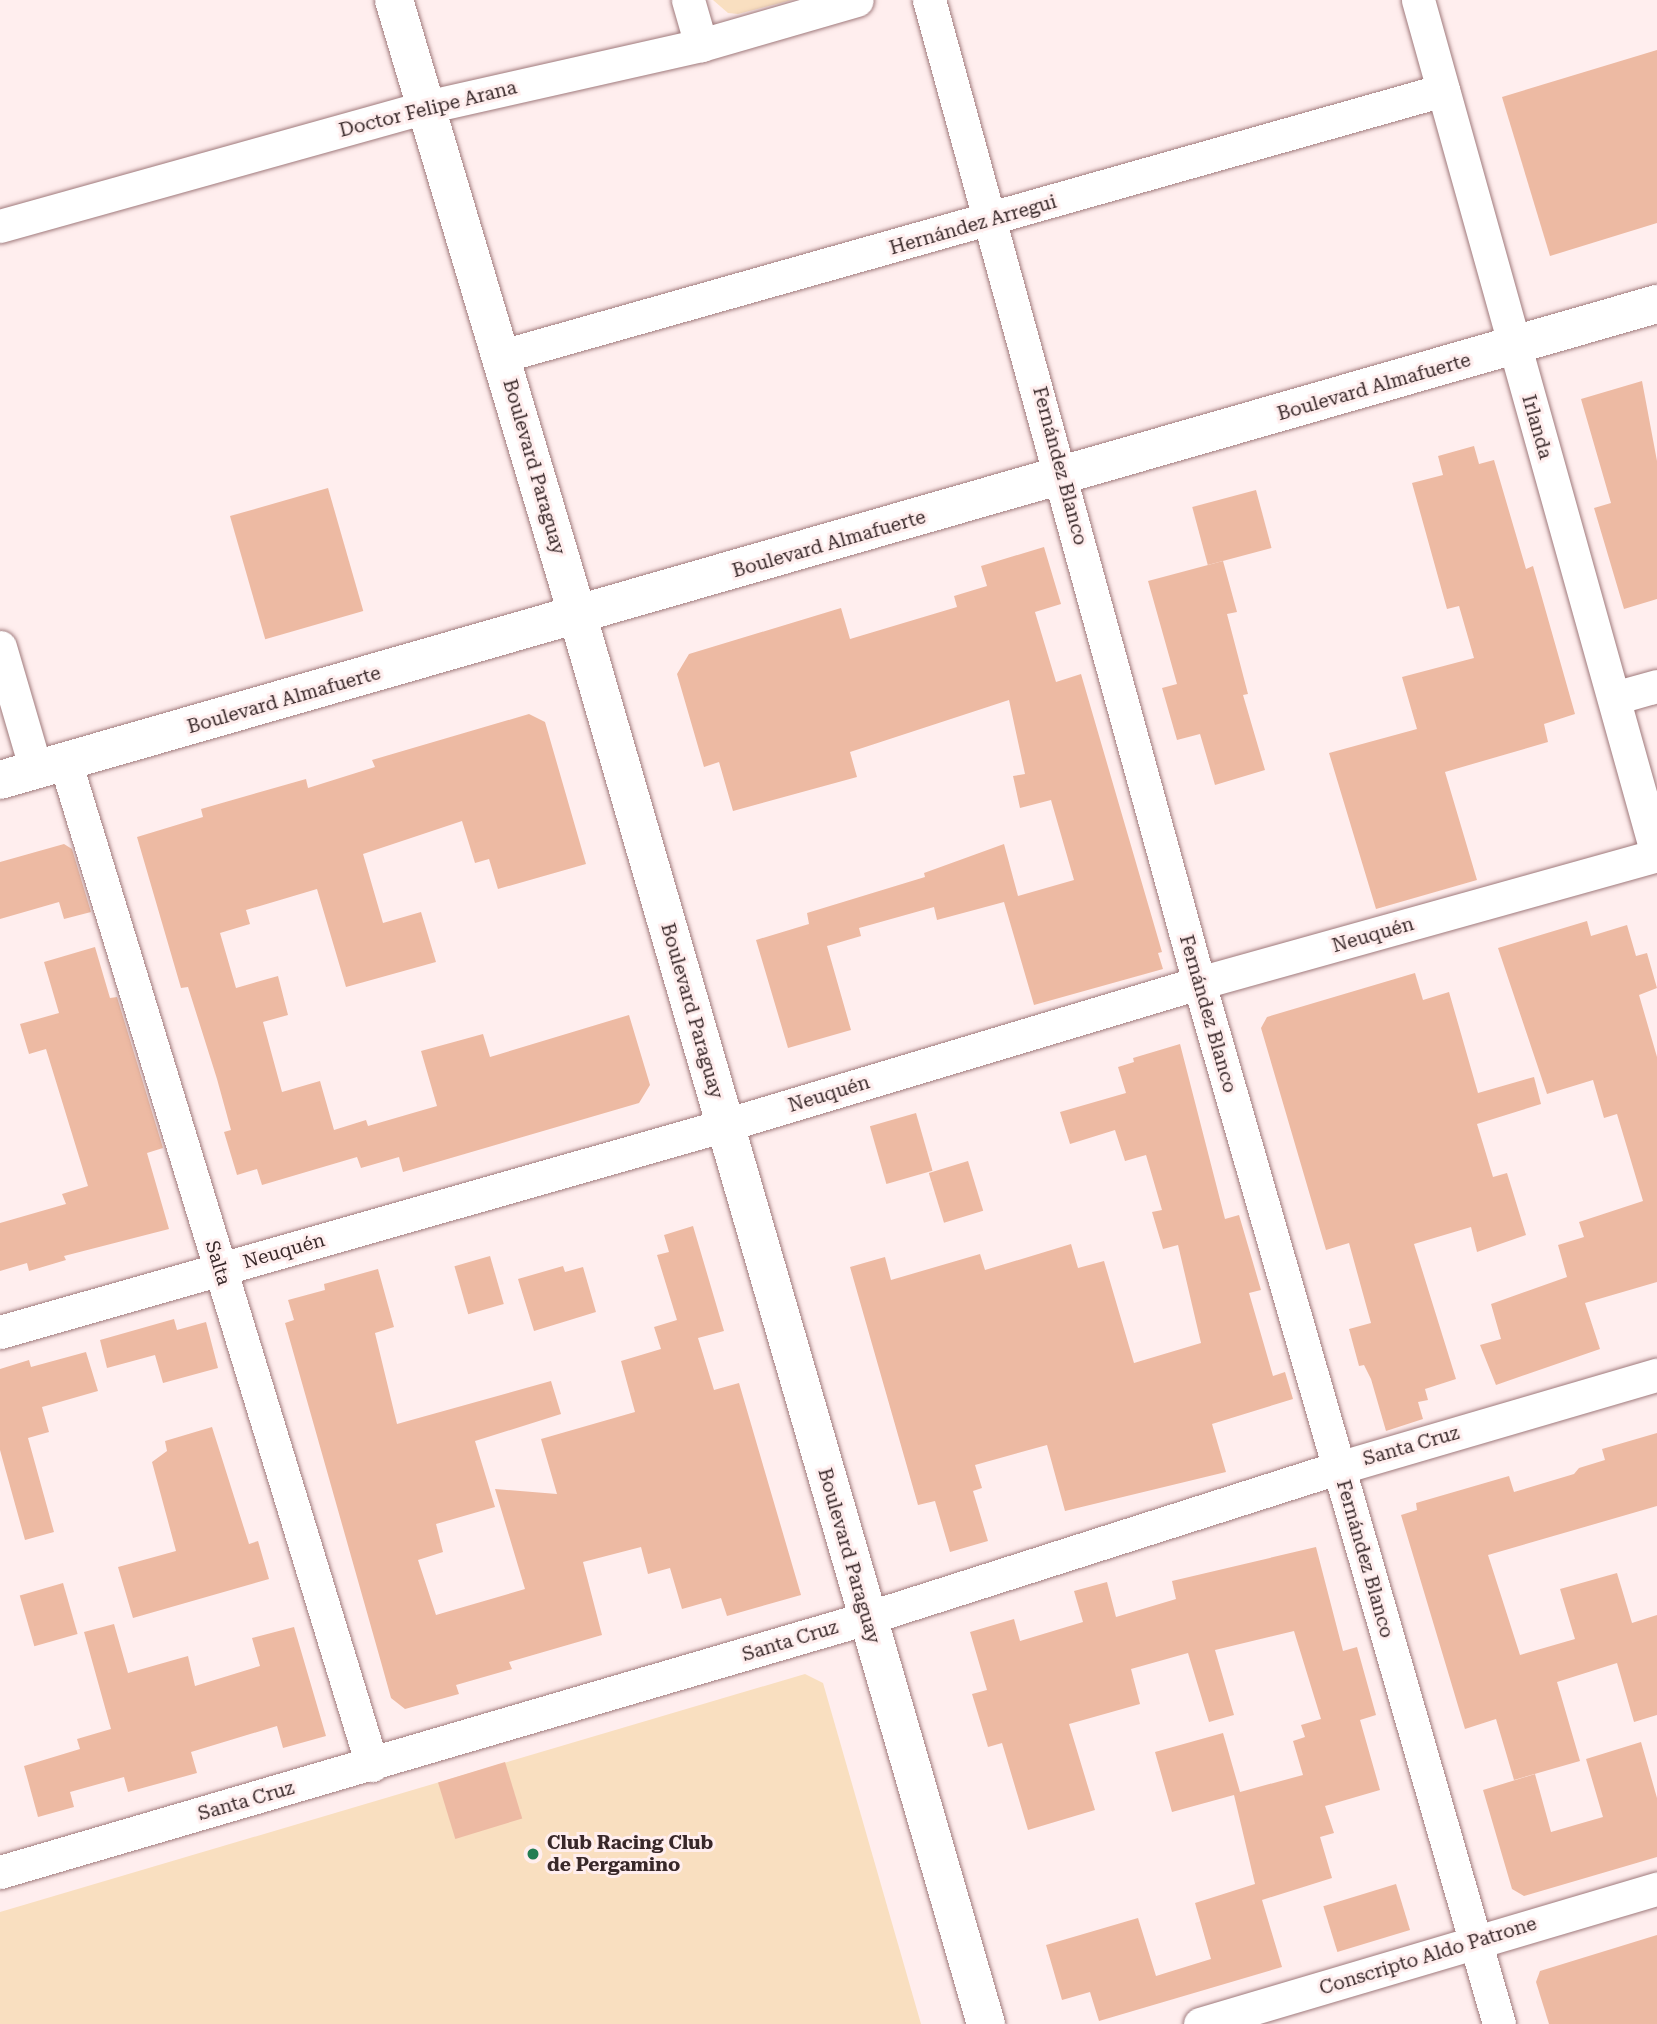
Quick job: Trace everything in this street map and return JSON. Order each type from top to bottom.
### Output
[{"type":"main road","name":"Boulevard Paraguay","points":[[394,0],[502,356],[986,2024]]},
{"type":"main road","name":"Boulevard Almafuerte","points":[[0,780],[578,617],[1657,304]]},
{"type":"street","points":[[688,0],[701,45]]},
{"type":"street","name":"Doctor Felipe Arana","points":[[0,226],[426,107],[701,45],[857,0]]},
{"type":"street","name":"Fernández Blanco","points":[[929,0],[993,220],[1199,983],[1499,2024]]},
{"type":"street","name":"Irlanda","points":[[1418,0],[1657,855]]},
{"type":"street","name":"Hernández Arregui","points":[[502,356],[993,220],[1443,90]]},
{"type":"street","name":"Salta","points":[[0,647],[50,766],[219,1269],[373,1765]]},
{"type":"street","points":[[1614,698],[1657,686]]},
{"type":"street","name":"Neuquén","points":[[0,1332],[725,1125],[1199,983],[1657,855]]},
{"type":"street","name":"Santa Cruz","points":[[0,1872],[373,1765],[867,1618],[1339,1468],[1657,1375]]},
{"type":"street","name":"Conscripto Aldo Patrone","points":[[1200,2024],[1657,1889]]},
{"type":"shaded area","points":[[713,0],[792,0],[738,14],[728,13]]},
{"type":"shaded area","name":"Club Racing Club de Pergamino","points":[[805,1674],[823,1683],[921,2024],[0,2024],[0,1912]]},
{"type":"building","points":[[1657,50],[1657,223],[1550,256],[1502,97]]},
{"type":"building","points":[[1642,381],[1657,461],[1657,599],[1624,609],[1594,508],[1611,503],[1581,399]]},
{"type":"building","points":[[1474,446],[1479,464],[1494,460],[1526,569],[1533,566],[1575,714],[1544,724],[1548,742],[1445,772],[1477,880],[1376,909],[1329,753],[1417,729],[1402,677],[1474,658],[1459,606],[1447,609],[1412,483],[1443,475],[1438,456]]},
{"type":"building","points":[[328,488],[363,611],[265,639],[230,516]]},
{"type":"building","points":[[1256,490],[1272,548],[1208,565],[1192,507]]},
{"type":"building","points":[[1044,547],[1061,604],[1035,612],[1056,682],[1081,674],[1162,952],[1158,953],[1163,969],[1034,1005],[1004,902],[937,920],[934,907],[859,928],[861,936],[827,946],[851,1030],[788,1048],[756,940],[809,924],[807,913],[925,877],[924,873],[1004,844],[1018,896],[1074,880],[1051,800],[1020,808],[1013,776],[1025,774],[1009,700],[850,752],[857,777],[733,811],[719,762],[704,767],[677,674],[689,654],[841,608],[850,639],[957,607],[954,596],[987,586],[981,566]]},
{"type":"building","points":[[1223,561],[1237,612],[1227,614],[1248,694],[1243,695],[1265,770],[1215,785],[1200,734],[1177,740],[1162,688],[1177,684],[1148,581]]},
{"type":"building","points":[[529,714],[545,722],[586,864],[498,889],[489,859],[475,863],[462,821],[363,854],[383,923],[421,912],[436,962],[346,987],[317,889],[246,910],[250,924],[220,933],[236,988],[278,976],[288,1015],[263,1022],[282,1092],[320,1081],[334,1130],[366,1120],[368,1126],[437,1106],[421,1051],[483,1034],[490,1057],[629,1015],[650,1085],[639,1103],[403,1172],[399,1157],[361,1168],[357,1157],[262,1185],[257,1169],[237,1175],[224,1132],[231,1130],[217,1079],[188,987],[181,988],[137,837],[203,817],[201,809],[306,779],[308,788],[375,767],[372,760]]},
{"type":"building","points":[[64,844],[72,849],[91,912],[64,919],[59,902],[0,919],[0,862]]},
{"type":"building","points":[[1587,921],[1591,936],[1627,925],[1636,956],[1647,953],[1657,988],[1639,995],[1657,1057],[1657,1282],[1585,1303],[1600,1349],[1496,1385],[1480,1345],[1501,1339],[1491,1304],[1567,1277],[1558,1245],[1584,1237],[1579,1222],[1643,1201],[1617,1114],[1604,1118],[1593,1080],[1547,1094],[1498,948]]},
{"type":"building","points":[[95,947],[110,998],[117,997],[163,1148],[147,1153],[169,1229],[64,1256],[66,1260],[29,1271],[27,1263],[0,1271],[0,1223],[66,1204],[62,1194],[88,1186],[46,1049],[29,1054],[20,1024],[59,1013],[44,962]]},
{"type":"building","points":[[1415,973],[1423,1000],[1449,992],[1478,1093],[1534,1077],[1541,1104],[1477,1124],[1493,1177],[1507,1173],[1526,1235],[1477,1252],[1471,1227],[1414,1244],[1456,1379],[1425,1389],[1428,1400],[1418,1402],[1423,1419],[1386,1431],[1371,1379],[1364,1365],[1359,1366],[1349,1329],[1371,1323],[1349,1243],[1326,1250],[1261,1028],[1267,1017]]},
{"type":"building","points":[[1180,1044],[1225,1219],[1239,1215],[1261,1290],[1249,1293],[1273,1376],[1285,1372],[1293,1399],[1212,1424],[1226,1472],[1065,1511],[1047,1445],[975,1465],[982,1488],[973,1491],[988,1541],[950,1552],[935,1501],[918,1505],[850,1267],[885,1257],[891,1280],[980,1254],[985,1270],[1071,1244],[1078,1268],[1104,1261],[1134,1363],[1201,1343],[1178,1245],[1163,1249],[1152,1212],[1162,1210],[1146,1155],[1125,1161],[1115,1130],[1070,1144],[1060,1112],[1126,1093],[1118,1067],[1134,1062],[1133,1058]]},
{"type":"building","points":[[916,1113],[933,1171],[886,1184],[870,1126]]},
{"type":"building","points":[[968,1161],[983,1211],[944,1223],[929,1173]]},
{"type":"building","points":[[693,1226],[724,1331],[698,1338],[714,1390],[739,1383],[801,1595],[727,1616],[721,1598],[682,1609],[670,1568],[648,1574],[641,1547],[583,1562],[602,1635],[509,1662],[512,1669],[456,1685],[459,1694],[405,1709],[391,1698],[285,1323],[294,1320],[288,1300],[325,1290],[324,1284],[378,1269],[394,1327],[375,1333],[397,1424],[551,1381],[561,1414],[475,1441],[495,1507],[436,1524],[443,1552],[418,1560],[436,1615],[525,1589],[495,1489],[557,1494],[541,1439],[635,1412],[621,1361],[661,1349],[654,1327],[677,1320],[657,1255],[669,1252],[664,1235]]},
{"type":"building","points":[[490,1256],[504,1304],[468,1314],[454,1266]]},
{"type":"building","points":[[563,1266],[565,1272],[583,1267],[596,1312],[534,1331],[518,1279]]},
{"type":"building","points":[[174,1319],[177,1330],[206,1322],[218,1368],[163,1383],[155,1355],[107,1368],[100,1340]]},
{"type":"building","points":[[86,1352],[98,1391],[42,1407],[49,1432],[28,1438],[54,1532],[25,1540],[0,1450],[0,1369],[29,1360],[31,1367]]},
{"type":"building","points":[[212,1427],[249,1544],[258,1541],[269,1579],[133,1618],[118,1567],[176,1551],[152,1462],[167,1451],[165,1441]]},
{"type":"building","points":[[1657,1433],[1657,1506],[1488,1555],[1520,1655],[1575,1639],[1560,1589],[1617,1573],[1632,1623],[1657,1615],[1657,1715],[1634,1722],[1617,1663],[1557,1682],[1580,1761],[1514,1780],[1496,1719],[1465,1729],[1401,1515],[1417,1510],[1416,1503],[1509,1476],[1514,1492],[1574,1474],[1579,1468],[1605,1460],[1602,1449]]},
{"type":"building","points":[[1316,1547],[1343,1651],[1357,1647],[1376,1715],[1360,1720],[1380,1790],[1325,1806],[1334,1833],[1320,1837],[1332,1878],[1262,1900],[1282,1967],[1099,2021],[1090,1992],[1062,2000],[1046,1945],[1138,1918],[1156,1976],[1211,1959],[1195,1903],[1255,1884],[1234,1795],[1172,1812],[1155,1752],[1223,1733],[1240,1792],[1303,1775],[1293,1741],[1305,1737],[1301,1725],[1321,1719],[1294,1631],[1215,1650],[1234,1715],[1209,1722],[1188,1653],[1131,1669],[1140,1704],[1069,1724],[1095,1810],[1028,1830],[1002,1743],[988,1747],[972,1694],[987,1690],[970,1632],[1014,1619],[1020,1641],[1083,1622],[1074,1591],[1107,1582],[1116,1617],[1176,1599],[1172,1581]]},
{"type":"building","points":[[63,1583],[78,1634],[34,1646],[20,1595]]},
{"type":"building","points":[[114,1624],[128,1673],[188,1656],[195,1686],[260,1666],[252,1638],[294,1627],[326,1736],[283,1748],[277,1726],[191,1752],[197,1773],[128,1792],[124,1777],[70,1792],[74,1807],[38,1817],[24,1766],[80,1749],[77,1739],[111,1729],[84,1632]]},
{"type":"building","points":[[1641,1742],[1657,1798],[1657,1857],[1524,1896],[1512,1889],[1483,1790],[1535,1774],[1551,1832],[1603,1817],[1586,1759]]},
{"type":"building","points":[[505,1762],[522,1818],[455,1839],[438,1782]]},
{"type":"building","points":[[1396,1884],[1410,1930],[1337,1952],[1323,1906]]},
{"type":"building","points":[[1657,1935],[1657,2024],[1549,2024],[1536,1982],[1540,1971]]},
{"type":"place","name":"Club Racing Club de Pergamino","points":[[533,1854]]}]
